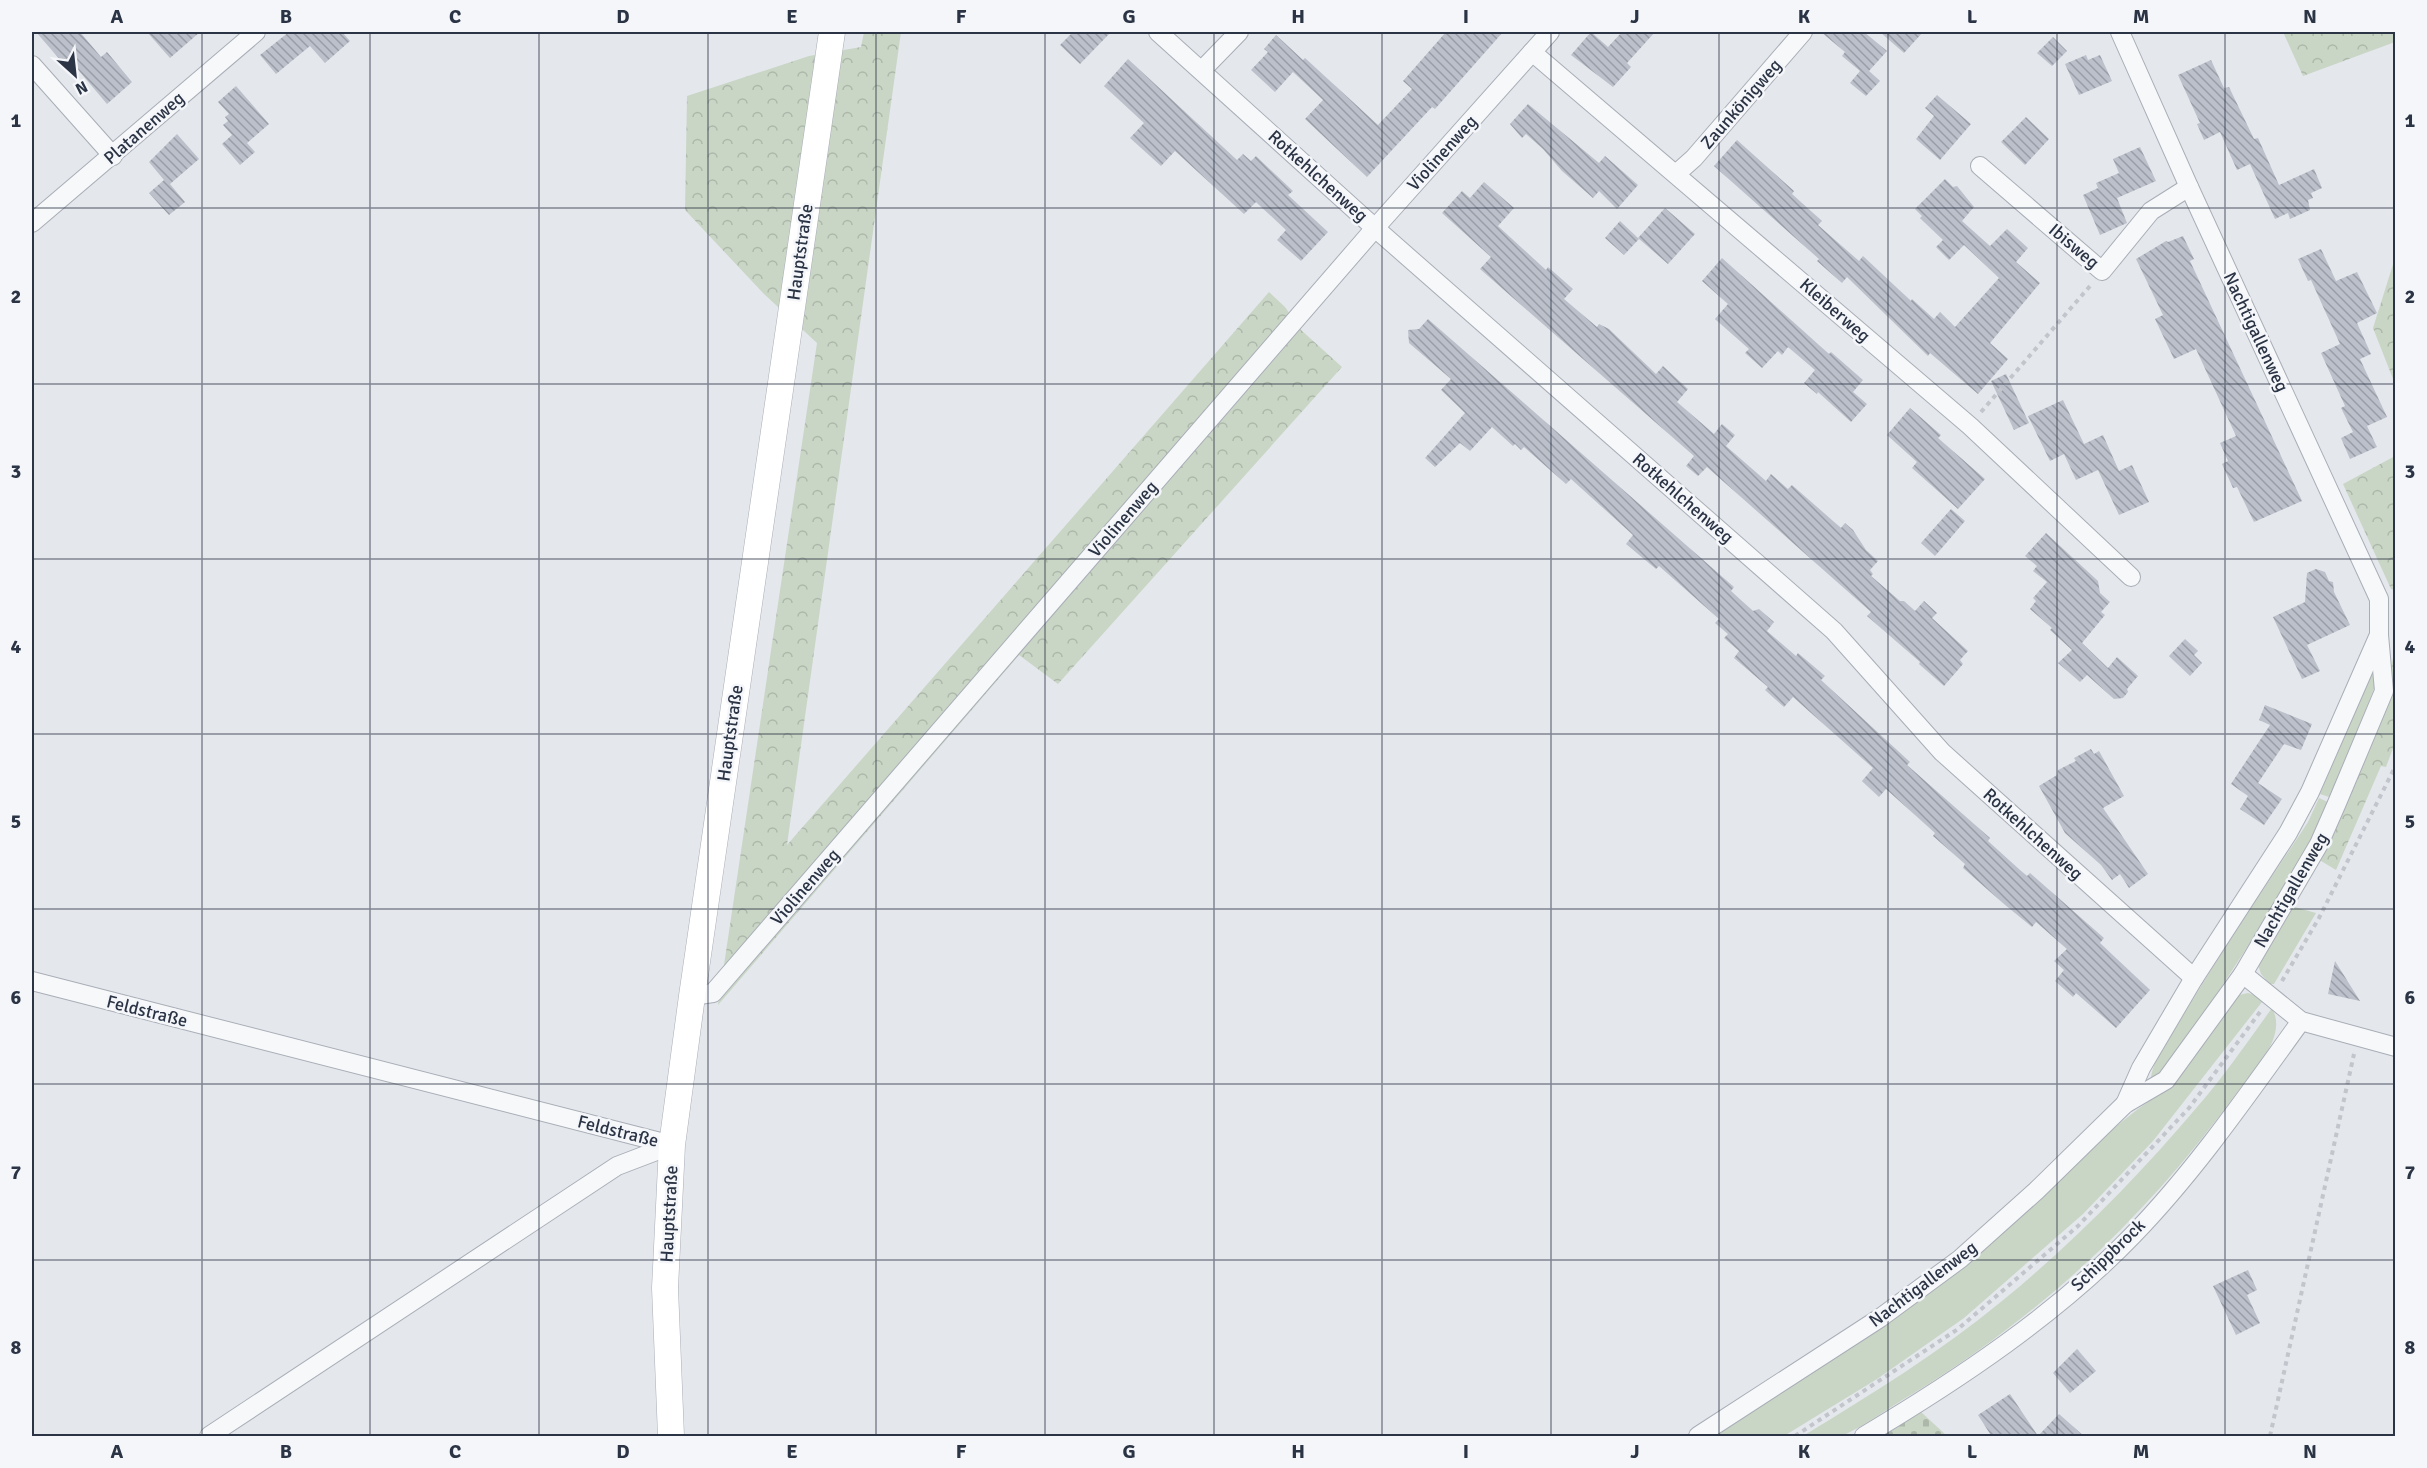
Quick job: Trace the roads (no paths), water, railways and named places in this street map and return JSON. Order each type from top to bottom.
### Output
[{"type":"street","name":"Platanenweg","points":[[32,223],[256,32]]},
{"type":"street","name":"Hauptstraße","points":[[671,1437],[665,1288],[672,1145],[832,32]]},
{"type":"street","name":"Rotkehlchenweg","points":[[1158,32],[1375,228],[1834,631],[1942,752],[2194,978]]},
{"type":"street","points":[[1202,70],[1239,32]]},
{"type":"street","name":"Violinenweg","points":[[692,996],[713,993],[1375,228],[1550,32]]},
{"type":"street","name":"Zaunkönigweg","points":[[1676,174],[1694,158],[1803,32]]},
{"type":"street","name":"Nachtigallenweg","points":[[1698,1437],[1880,1318],[1960,1259],[2036,1191],[2125,1104],[2166,1080],[2242,974],[2319,844],[2384,691],[2379,635],[2379,598],[2120,32]]},
{"type":"street","name":"Kleiberweg","points":[[1532,52],[1970,426],[2131,577]]},
{"type":"street","points":[[32,65],[112,156]]},
{"type":"street","name":"Ibisweg","points":[[1980,165],[2102,272],[2151,211],[2189,187]]},
{"type":"street","name":"Nachtigallenweg","points":[[2125,1104],[2142,1068],[2194,978],[2288,833],[2310,792],[2379,635]]},
{"type":"street","points":[[2242,974],[2301,1021],[2396,1047]]},
{"type":"street","name":"Feldstraße","points":[[32,981],[672,1145]]},
{"type":"street","name":"Schippbrock","points":[[1864,1437],[1913,1407],[2002,1345],[2072,1291],[2133,1236],[2207,1150],[2301,1021]]},
{"type":"street","name":"Feldstraße","points":[[209,1437],[617,1166],[672,1145]]}]
